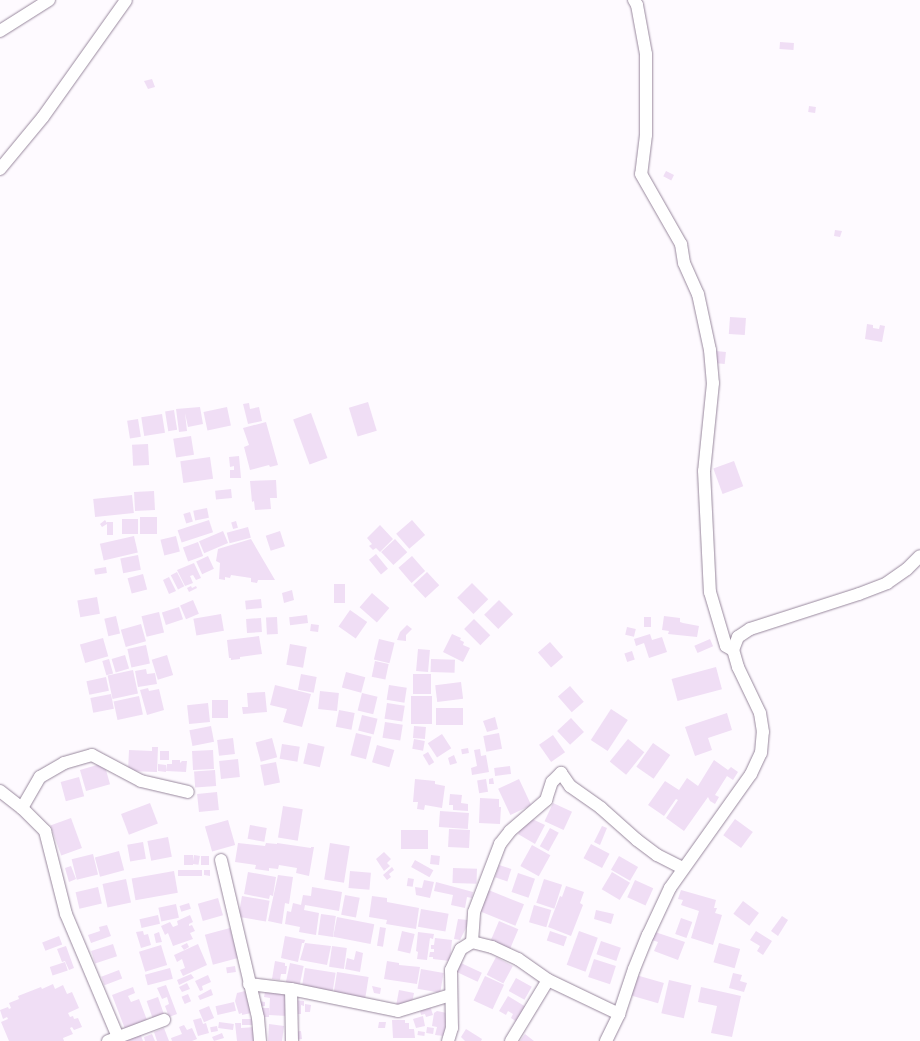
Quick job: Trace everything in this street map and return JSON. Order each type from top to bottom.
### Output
[{"type":"street","points":[[0,31],[49,0]]},
{"type":"street","points":[[0,170],[43,117],[126,0]]},
{"type":"street","points":[[634,0],[637,5],[646,54],[646,135],[641,174],[681,244],[684,263],[698,294],[710,350],[713,383],[704,472],[710,592],[726,646],[733,650]]},
{"type":"street","points":[[606,1041],[619,1014],[634,969],[648,935],[670,888],[751,774],[761,753],[763,732],[760,713],[738,667],[733,650],[738,637],[750,629],[887,583],[908,569],[920,556]]},
{"type":"street","points":[[22,808],[40,776],[64,763],[92,755],[141,781],[188,792]]},
{"type":"street","points":[[472,942],[474,912],[500,844],[510,831],[546,800],[552,782],[561,773],[570,786],[601,808],[637,840],[657,855],[683,868]]},
{"type":"street","points":[[0,791],[22,808],[46,831],[66,914],[113,1039],[164,1020]]},
{"type":"street","points":[[221,860],[258,1018],[260,1041]]},
{"type":"street","points":[[448,1041],[452,1028],[451,970],[461,949],[472,942],[492,947],[518,959],[548,980],[619,1014]]},
{"type":"street","points":[[512,1041],[548,980]]},
{"type":"street","points":[[249,984],[292,990],[398,1011],[451,995]]},
{"type":"street","points":[[292,990],[292,1041]]},
{"type":"building","points":[[780,42],[794,43],[793,50],[780,49]]},
{"type":"building","points":[[152,79],[155,87],[148,89],[144,81]]},
{"type":"building","points":[[809,106],[816,107],[815,113],[808,112]]},
{"type":"building","points":[[666,171],[674,175],[671,180],[663,176]]},
{"type":"building","points":[[835,230],[842,231],[840,237],[834,236]]},
{"type":"building","points":[[730,317],[746,318],[745,335],[729,334]]},
{"type":"building","points":[[867,324],[873,325],[873,328],[879,329],[880,325],[885,326],[882,342],[865,339]]},
{"type":"building","points":[[716,351],[726,352],[725,364],[715,363]]},
{"type":"building","points":[[368,402],[377,431],[358,437],[349,408]]},
{"type":"building","points":[[249,403],[250,409],[259,407],[262,421],[248,424],[243,404]]},
{"type":"building","points":[[200,407],[203,424],[188,427],[185,413],[187,431],[179,432],[176,409]]},
{"type":"building","points":[[227,407],[231,426],[207,431],[204,412]]},
{"type":"building","points":[[174,410],[177,430],[168,431],[165,411]]},
{"type":"building","points":[[311,413],[327,458],[310,465],[293,419]]},
{"type":"building","points":[[162,414],[165,433],[144,436],[141,417]]},
{"type":"building","points":[[138,419],[141,437],[130,438],[127,421]]},
{"type":"building","points":[[266,422],[278,465],[270,467],[269,465],[250,470],[244,447],[249,445],[243,428]]},
{"type":"building","points":[[191,436],[194,455],[176,458],[173,439]]},
{"type":"building","points":[[148,444],[149,465],[133,466],[132,445]]},
{"type":"building","points":[[239,456],[241,478],[230,478],[230,470],[234,470],[234,466],[230,467],[229,457]]},
{"type":"building","points":[[210,457],[213,479],[183,483],[180,461]]},
{"type":"building","points":[[734,461],[743,486],[723,494],[713,469]]},
{"type":"building","points":[[276,480],[277,498],[270,498],[271,509],[255,510],[254,501],[252,502],[250,481]]},
{"type":"building","points":[[231,489],[232,498],[216,500],[215,491]]},
{"type":"building","points":[[154,491],[155,510],[135,511],[134,492]]},
{"type":"building","points":[[132,495],[134,513],[95,517],[93,499]]},
{"type":"building","points":[[207,508],[209,518],[195,520],[193,511]]},
{"type":"building","points":[[190,512],[193,522],[186,524],[183,514]]},
{"type":"building","points":[[140,517],[157,517],[157,534],[140,534]]},
{"type":"building","points":[[122,519],[138,519],[138,534],[122,534]]},
{"type":"building","points":[[105,520],[107,523],[113,522],[113,535],[107,535],[107,524],[102,527],[100,524]]},
{"type":"building","points":[[209,520],[213,532],[182,543],[178,530]]},
{"type":"building","points":[[412,520],[425,535],[409,549],[396,534]]},
{"type":"building","points":[[236,521],[238,528],[233,529],[231,522]]},
{"type":"building","points":[[380,525],[393,539],[380,552],[376,548],[373,550],[369,546],[372,544],[367,538]]},
{"type":"building","points":[[248,527],[251,538],[230,543],[227,533]]},
{"type":"building","points":[[223,531],[228,543],[204,553],[199,541]]},
{"type":"building","points":[[280,531],[285,546],[271,551],[266,536]]},
{"type":"building","points":[[134,536],[138,553],[104,560],[100,544]]},
{"type":"building","points":[[176,536],[180,552],[164,555],[160,540]]},
{"type":"building","points":[[251,539],[275,580],[258,580],[257,583],[251,582],[251,578],[231,575],[230,578],[225,577],[225,580],[219,579],[220,563],[216,561],[218,549]]},
{"type":"building","points":[[395,539],[407,552],[393,565],[381,552]]},
{"type":"building","points":[[198,542],[203,556],[188,562],[183,547]]},
{"type":"building","points":[[376,554],[388,569],[381,574],[369,560]]},
{"type":"building","points":[[138,555],[141,570],[123,573],[120,558]]},
{"type":"building","points":[[208,556],[214,569],[202,574],[196,561]]},
{"type":"building","points":[[412,556],[425,571],[412,583],[398,568]]},
{"type":"building","points":[[194,563],[201,578],[196,580],[193,575],[190,576],[193,583],[185,586],[177,570]]},
{"type":"building","points":[[106,567],[107,573],[95,575],[94,569]]},
{"type":"building","points":[[177,572],[184,586],[178,589],[171,575]]},
{"type":"building","points":[[427,572],[439,585],[425,598],[413,585]]},
{"type":"building","points":[[143,574],[147,589],[132,594],[128,578]]},
{"type":"building","points":[[169,577],[176,591],[169,594],[163,580]]},
{"type":"building","points":[[472,583],[488,599],[473,614],[457,598]]},
{"type":"building","points":[[334,584],[345,584],[345,603],[334,603]]},
{"type":"building","points":[[191,586],[192,588],[196,586],[197,588],[189,592],[187,588]]},
{"type":"building","points":[[292,590],[294,600],[284,603],[282,593]]},
{"type":"building","points":[[372,593],[389,608],[377,622],[360,607]]},
{"type":"building","points":[[97,597],[100,614],[80,617],[77,600]]},
{"type":"building","points":[[261,599],[262,608],[246,610],[245,601]]},
{"type":"building","points":[[193,600],[199,614],[186,619],[180,605]]},
{"type":"building","points":[[499,600],[513,614],[498,629],[484,615]]},
{"type":"building","points":[[179,607],[183,619],[166,625],[162,613]]},
{"type":"building","points":[[350,610],[367,622],[356,638],[339,626]]},
{"type":"building","points":[[159,612],[164,632],[147,637],[142,616]]},
{"type":"building","points":[[221,614],[224,631],[196,636],[193,619]]},
{"type":"building","points":[[307,615],[308,623],[290,625],[289,617]]},
{"type":"building","points":[[116,616],[120,634],[108,636],[104,619]]},
{"type":"building","points":[[664,616],[680,618],[680,622],[699,626],[697,637],[668,634],[669,631],[662,630]]},
{"type":"building","points":[[277,617],[278,634],[267,635],[266,618]]},
{"type":"building","points":[[644,617],[651,617],[651,627],[644,627]]},
{"type":"building","points":[[261,618],[262,632],[247,633],[246,619]]},
{"type":"building","points":[[474,619],[490,635],[480,645],[464,629]]},
{"type":"building","points":[[141,624],[146,641],[126,647],[121,630]]},
{"type":"building","points":[[311,624],[319,625],[318,632],[310,631]]},
{"type":"building","points":[[407,625],[412,629],[406,635],[406,641],[397,640],[400,632]]},
{"type":"building","points":[[627,627],[636,629],[634,637],[625,635]]},
{"type":"building","points":[[452,634],[461,638],[460,640],[464,642],[463,645],[470,648],[463,662],[443,652]]},
{"type":"building","points":[[650,634],[652,640],[662,637],[667,652],[649,658],[644,643],[636,646],[634,639]]},
{"type":"building","points":[[259,636],[262,654],[240,657],[240,659],[231,660],[231,658],[229,658],[227,640]]},
{"type":"building","points":[[103,638],[108,656],[85,663],[80,645]]},
{"type":"building","points":[[379,639],[395,643],[389,663],[374,659]]},
{"type":"building","points":[[710,639],[713,646],[697,653],[694,646]]},
{"type":"building","points":[[550,642],[563,657],[551,668],[538,652]]},
{"type":"building","points":[[290,644],[307,647],[303,668],[286,665]]},
{"type":"building","points":[[146,645],[150,664],[131,668],[127,649]]},
{"type":"building","points":[[418,649],[430,650],[428,672],[416,671]]},
{"type":"building","points":[[632,651],[635,660],[627,662],[624,653]]},
{"type":"building","points":[[125,655],[129,668],[116,672],[112,659]]},
{"type":"building","points":[[167,655],[173,675],[158,680],[152,660]]},
{"type":"building","points":[[109,659],[113,673],[106,675],[102,661]]},
{"type":"building","points":[[431,659],[455,660],[455,673],[431,672]]},
{"type":"building","points":[[375,661],[389,664],[385,680],[372,677]]},
{"type":"building","points":[[716,667],[722,689],[678,701],[672,679]]},
{"type":"building","points":[[146,669],[147,674],[155,673],[157,684],[138,687],[135,671]]},
{"type":"building","points":[[133,670],[138,693],[113,699],[108,675]]},
{"type":"building","points":[[346,672],[365,677],[361,693],[342,687]]},
{"type":"building","points":[[301,674],[317,677],[314,693],[298,690]]},
{"type":"building","points":[[413,674],[431,674],[431,694],[413,694]]},
{"type":"building","points":[[106,677],[109,691],[89,695],[86,681]]},
{"type":"building","points":[[461,682],[463,699],[437,702],[435,685]]},
{"type":"building","points":[[275,685],[311,694],[302,727],[283,722],[287,709],[270,705]]},
{"type":"building","points":[[389,685],[407,688],[404,703],[387,700]]},
{"type":"building","points":[[570,686],[584,702],[572,712],[558,696]]},
{"type":"building","points":[[148,688],[149,691],[159,689],[164,710],[147,715],[140,690]]},
{"type":"building","points":[[320,691],[339,693],[337,711],[318,709]]},
{"type":"building","points":[[265,692],[267,712],[243,714],[242,707],[248,707],[247,693]]},
{"type":"building","points":[[362,693],[378,697],[373,714],[358,710]]},
{"type":"building","points":[[111,694],[114,709],[93,713],[90,698]]},
{"type":"building","points":[[139,696],[143,715],[118,720],[114,701]]},
{"type":"building","points":[[411,696],[432,696],[432,724],[411,724]]},
{"type":"building","points":[[212,700],[228,700],[228,718],[212,718]]},
{"type":"building","points":[[208,703],[210,722],[189,724],[187,705]]},
{"type":"building","points":[[387,703],[405,706],[402,722],[384,719]]},
{"type":"building","points":[[436,708],[463,708],[463,725],[436,725]]},
{"type":"building","points":[[611,709],[628,720],[608,751],[591,740]]},
{"type":"building","points":[[339,710],[355,713],[351,730],[336,727]]},
{"type":"building","points":[[727,713],[732,730],[708,738],[712,750],[695,756],[685,727]]},
{"type":"building","points":[[362,715],[378,719],[374,734],[358,731]]},
{"type":"building","points":[[495,717],[498,729],[487,732],[483,721]]},
{"type":"building","points":[[571,718],[584,732],[570,745],[557,731]]},
{"type":"building","points":[[385,722],[403,725],[400,741],[382,738]]},
{"type":"building","points":[[211,726],[214,742],[192,746],[189,730]]},
{"type":"building","points":[[414,726],[426,727],[425,739],[413,738]]},
{"type":"building","points":[[356,733],[372,737],[366,759],[350,755]]},
{"type":"building","points":[[499,733],[502,749],[486,752],[483,736]]},
{"type":"building","points":[[442,734],[451,748],[437,758],[428,743]]},
{"type":"building","points":[[553,735],[565,752],[551,762],[539,745]]},
{"type":"building","points":[[233,738],[235,754],[219,756],[217,740]]},
{"type":"building","points":[[272,738],[277,757],[261,762],[256,742]]},
{"type":"building","points":[[414,739],[425,741],[423,751],[412,749]]},
{"type":"building","points":[[628,739],[644,752],[626,775],[610,762]]},
{"type":"building","points":[[308,743],[325,747],[320,767],[303,763]]},
{"type":"building","points":[[653,743],[670,755],[654,779],[636,767]]},
{"type":"building","points":[[282,744],[300,747],[297,762],[280,759]]},
{"type":"building","points":[[377,745],[394,750],[389,767],[372,762]]},
{"type":"building","points":[[152,747],[158,747],[157,772],[128,771],[129,750],[152,751]]},
{"type":"building","points":[[468,748],[469,753],[462,754],[461,749]]},
{"type":"building","points":[[480,749],[481,756],[486,755],[489,772],[472,775],[471,768],[477,766],[474,750]]},
{"type":"building","points":[[213,750],[214,769],[193,770],[192,751]]},
{"type":"building","points":[[160,751],[169,751],[169,760],[160,760]]},
{"type":"building","points":[[428,752],[434,762],[429,765],[423,755]]},
{"type":"building","points":[[454,755],[457,763],[450,765],[448,758]]},
{"type":"building","points":[[238,759],[240,777],[221,779],[219,761]]},
{"type":"building","points":[[172,760],[180,760],[180,763],[182,761],[187,761],[186,772],[166,771],[167,764],[172,764]]},
{"type":"building","points":[[714,760],[728,770],[731,767],[738,772],[733,780],[727,776],[715,795],[719,797],[715,804],[710,801],[708,797],[684,831],[666,818],[678,800],[676,799],[664,816],[648,805],[665,781],[679,790],[687,778],[698,786]]},
{"type":"building","points":[[276,762],[280,783],[264,786],[260,765]]},
{"type":"building","points":[[104,763],[110,784],[86,791],[80,770]]},
{"type":"building","points":[[158,764],[166,765],[166,772],[158,771]]},
{"type":"building","points":[[510,766],[511,774],[495,776],[494,768]]},
{"type":"building","points":[[215,770],[216,786],[195,787],[194,771]]},
{"type":"building","points":[[79,777],[84,796],[66,801],[61,782]]},
{"type":"building","points":[[493,778],[494,784],[489,784],[489,779]]},
{"type":"building","points":[[415,779],[435,781],[435,784],[445,786],[442,808],[425,805],[424,810],[417,809],[418,802],[413,802]]},
{"type":"building","points":[[486,779],[488,792],[479,793],[477,780]]},
{"type":"building","points":[[519,779],[531,805],[510,815],[498,789]]},
{"type":"building","points":[[217,792],[219,810],[199,812],[197,794]]},
{"type":"building","points":[[450,794],[462,795],[461,803],[468,804],[468,811],[453,810],[453,805],[449,805]]},
{"type":"building","points":[[480,798],[499,799],[499,807],[501,807],[500,824],[479,823]]},
{"type":"building","points":[[150,803],[158,824],[129,835],[121,814]]},
{"type":"building","points":[[553,803],[572,812],[564,830],[545,821]]},
{"type":"building","points":[[283,806],[303,809],[298,841],[278,838]]},
{"type":"building","points":[[440,811],[469,813],[468,829],[439,827]]},
{"type":"building","points":[[71,818],[82,848],[61,856],[50,826]]},
{"type":"building","points":[[530,818],[545,825],[535,844],[518,834],[523,824]]},
{"type":"building","points":[[735,819],[753,832],[741,848],[723,835]]},
{"type":"building","points":[[228,820],[235,845],[212,852],[205,827]]},
{"type":"building","points":[[250,825],[267,828],[264,842],[248,839]]},
{"type":"building","points":[[602,826],[607,828],[600,845],[594,842]]},
{"type":"building","points":[[550,828],[559,833],[549,851],[540,846]]},
{"type":"building","points":[[449,829],[470,830],[469,848],[448,847]]},
{"type":"building","points":[[401,830],[428,830],[428,849],[401,849]]},
{"type":"building","points":[[168,837],[172,857],[151,861],[147,841]]},
{"type":"building","points":[[143,842],[146,859],[130,862],[127,845]]},
{"type":"building","points":[[238,843],[265,846],[266,843],[277,843],[311,848],[314,847],[309,876],[296,873],[297,868],[279,865],[278,869],[269,868],[269,871],[255,869],[256,865],[235,862]]},
{"type":"building","points":[[330,843],[350,846],[344,883],[324,880]]},
{"type":"building","points":[[591,844],[610,854],[602,868],[583,858]]},
{"type":"building","points":[[532,845],[550,855],[539,876],[520,866]]},
{"type":"building","points":[[119,851],[124,870],[100,877],[95,857]]},
{"type":"building","points":[[384,852],[391,859],[387,863],[390,866],[384,871],[376,859]]},
{"type":"building","points":[[93,854],[98,874],[77,880],[72,859]]},
{"type":"building","points":[[184,855],[193,855],[193,865],[184,865]]},
{"type":"building","points":[[194,855],[200,856],[199,865],[193,864]]},
{"type":"building","points":[[431,855],[440,856],[439,865],[430,864]]},
{"type":"building","points":[[201,856],[209,856],[209,865],[201,865]]},
{"type":"building","points":[[619,856],[638,867],[630,881],[611,870]]},
{"type":"building","points":[[415,860],[433,870],[429,877],[411,867]]},
{"type":"building","points":[[499,865],[511,869],[507,881],[495,877]]},
{"type":"building","points":[[71,866],[76,879],[69,882],[65,868]]},
{"type":"building","points":[[392,867],[394,870],[389,874],[391,877],[387,880],[383,875]]},
{"type":"building","points":[[453,868],[477,869],[476,884],[452,883]]},
{"type":"building","points":[[178,870],[202,870],[202,876],[178,876]]},
{"type":"building","points":[[204,870],[210,870],[210,876],[204,875]]},
{"type":"building","points":[[174,871],[178,893],[135,900],[132,878]]},
{"type":"building","points":[[350,871],[371,873],[369,890],[349,888]]},
{"type":"building","points":[[248,872],[276,877],[273,896],[270,895],[269,899],[244,894]]},
{"type":"building","points":[[612,872],[630,883],[620,900],[602,889]]},
{"type":"building","points":[[518,873],[535,879],[529,898],[511,892]]},
{"type":"building","points":[[278,875],[293,877],[289,904],[285,903],[282,924],[268,921]]},
{"type":"building","points":[[408,878],[414,879],[413,887],[407,886]]},
{"type":"building","points":[[126,879],[131,902],[108,907],[103,884]]},
{"type":"building","points":[[544,879],[562,885],[554,909],[536,903]]},
{"type":"building","points":[[424,880],[434,882],[430,898],[416,895],[415,887],[422,888]]},
{"type":"building","points":[[635,880],[653,888],[646,905],[627,897]]},
{"type":"building","points":[[436,882],[473,892],[472,898],[467,897],[465,908],[451,905],[453,895],[434,891]]},
{"type":"building","points":[[566,886],[584,892],[580,903],[583,905],[571,936],[548,927],[560,896],[562,897]]},
{"type":"building","points":[[98,887],[102,904],[79,909],[76,892]]},
{"type":"building","points":[[312,887],[342,892],[339,911],[305,905],[304,910],[319,913],[316,935],[299,932],[300,927],[285,924],[287,911],[291,912],[293,903],[301,905],[303,895],[311,896]]},
{"type":"building","points":[[486,889],[524,904],[515,926],[477,910]]},
{"type":"building","points":[[681,890],[716,900],[714,908],[717,908],[715,913],[722,915],[713,945],[691,938],[699,911],[681,905],[683,900],[678,899]]},
{"type":"building","points":[[345,895],[360,898],[356,917],[341,915]]},
{"type":"building","points":[[242,896],[270,901],[266,922],[238,917]]},
{"type":"building","points":[[372,896],[387,898],[387,902],[419,908],[416,929],[386,924],[387,920],[369,917]]},
{"type":"building","points":[[218,898],[223,915],[203,921],[198,904]]},
{"type":"building","points":[[743,901],[759,913],[749,926],[733,914]]},
{"type":"building","points":[[189,903],[191,909],[181,912],[179,906]]},
{"type":"building","points":[[176,904],[179,918],[161,921],[158,908]]},
{"type":"building","points":[[534,905],[551,910],[546,927],[529,922]]},
{"type":"building","points":[[421,909],[449,914],[445,932],[418,927]]},
{"type":"building","points":[[596,910],[614,914],[611,924],[594,919]]},
{"type":"building","points":[[321,914],[336,916],[333,937],[318,935]]},
{"type":"building","points":[[158,915],[160,924],[142,928],[139,919]]},
{"type":"building","points":[[190,915],[193,922],[189,924],[189,926],[192,925],[195,931],[190,933],[193,939],[173,946],[168,933],[165,935],[161,926],[170,922],[173,927],[178,925],[177,921]]},
{"type":"building","points":[[782,916],[788,920],[778,936],[771,931]]},
{"type":"building","points":[[337,917],[374,924],[370,944],[333,937]]},
{"type":"building","points":[[681,918],[692,922],[686,938],[675,934]]},
{"type":"building","points":[[458,919],[468,920],[468,924],[460,940],[454,939]]},
{"type":"building","points":[[499,921],[518,929],[510,949],[490,941]]},
{"type":"building","points":[[107,925],[111,936],[91,943],[88,935],[100,931],[99,927]]},
{"type":"building","points":[[380,927],[386,928],[383,947],[377,946]]},
{"type":"building","points":[[230,928],[238,958],[213,965],[205,935]]},
{"type":"building","points":[[143,931],[144,935],[148,934],[151,945],[141,948],[136,932]]},
{"type":"building","points":[[402,931],[415,934],[410,953],[398,950]]},
{"type":"building","points":[[550,931],[567,937],[564,946],[547,940]]},
{"type":"building","points":[[579,931],[598,938],[585,972],[567,965]]},
{"type":"building","points":[[756,931],[772,941],[763,955],[757,951],[760,946],[750,940]]},
{"type":"building","points":[[159,932],[162,942],[156,943],[154,934]]},
{"type":"building","points":[[418,932],[434,934],[433,939],[430,938],[427,960],[417,959],[418,952],[416,951]]},
{"type":"building","points":[[655,932],[685,942],[678,960],[654,951],[658,942],[652,940]]},
{"type":"building","points":[[59,936],[62,944],[45,951],[42,942]]},
{"type":"building","points":[[285,936],[305,940],[304,943],[302,943],[298,962],[281,958]]},
{"type":"building","points":[[435,938],[452,940],[450,961],[433,959],[433,957],[429,957],[430,952],[434,952],[434,949],[431,949],[431,945],[434,945]]},
{"type":"building","points":[[601,941],[621,948],[616,961],[596,954]]},
{"type":"building","points":[[187,943],[189,947],[184,950],[181,946]]},
{"type":"building","points":[[305,943],[331,946],[327,965],[300,960]]},
{"type":"building","points":[[719,943],[740,949],[735,968],[713,962]]},
{"type":"building","points":[[113,944],[117,956],[95,963],[91,951]]},
{"type":"building","points":[[198,944],[207,965],[183,976],[180,970],[185,968],[182,959],[177,962],[174,955]]},
{"type":"building","points":[[161,945],[167,965],[145,972],[139,952]]},
{"type":"building","points":[[66,946],[74,968],[69,970],[65,961],[62,962],[57,949]]},
{"type":"building","points":[[332,946],[347,948],[344,969],[329,967]]},
{"type":"building","points":[[356,951],[363,953],[360,972],[345,969],[347,958],[354,960]]},
{"type":"building","points":[[496,957],[513,966],[503,984],[487,975]]},
{"type":"building","points":[[594,959],[616,966],[610,984],[588,977]]},
{"type":"building","points":[[275,961],[285,963],[285,966],[287,966],[286,974],[281,974],[280,980],[272,979]]},
{"type":"building","points":[[387,961],[399,963],[399,965],[420,967],[417,984],[384,979]]},
{"type":"building","points":[[65,962],[68,971],[53,976],[50,967]]},
{"type":"building","points":[[290,963],[304,966],[300,985],[286,983]]},
{"type":"building","points":[[461,963],[482,973],[478,982],[457,972]]},
{"type":"building","points":[[235,966],[236,972],[227,973],[226,967]]},
{"type":"building","points":[[170,968],[173,979],[148,985],[145,975]]},
{"type":"building","points":[[305,968],[336,973],[332,993],[302,988]]},
{"type":"building","points":[[421,969],[444,973],[440,993],[418,989]]},
{"type":"building","points":[[119,970],[122,978],[104,985],[101,977]]},
{"type":"building","points":[[337,972],[369,977],[365,999],[334,994]]},
{"type":"building","points":[[733,973],[742,975],[740,981],[747,983],[744,992],[729,988]]},
{"type":"building","points":[[191,974],[194,978],[179,985],[177,980]]},
{"type":"building","points":[[208,975],[211,982],[202,986],[203,990],[200,991],[195,981]]},
{"type":"building","points":[[636,975],[664,983],[658,1003],[630,995]]},
{"type":"building","points":[[485,976],[504,985],[493,1009],[474,1000]]},
{"type":"building","points":[[516,978],[532,987],[524,1000],[509,991]]},
{"type":"building","points":[[669,980],[691,985],[684,1018],[661,1013]]},
{"type":"building","points":[[187,983],[190,989],[182,992],[179,987]]},
{"type":"building","points":[[53,984],[55,989],[63,985],[67,994],[72,992],[79,1008],[68,1013],[70,1017],[73,1016],[74,1019],[78,1018],[82,1027],[74,1030],[72,1027],[70,1028],[73,1034],[63,1038],[64,1041],[9,1041],[1,1022],[8,1019],[7,1017],[3,1019],[0,1010],[8,1007],[9,1009],[11,1008],[9,1003],[19,999],[18,996]]},
{"type":"building","points":[[166,985],[177,1014],[169,1017],[165,1006],[169,1004],[167,997],[162,999],[157,988]]},
{"type":"building","points":[[372,986],[381,988],[380,994],[374,993]]},
{"type":"building","points":[[133,987],[135,993],[128,996],[131,1002],[139,999],[147,1020],[125,1029],[112,995]]},
{"type":"building","points":[[701,987],[741,996],[732,1037],[711,1033],[717,1006],[698,1002]]},
{"type":"building","points":[[211,989],[213,995],[200,1000],[198,996]]},
{"type":"building","points":[[399,990],[414,993],[412,1003],[396,1006]]},
{"type":"building","points":[[245,991],[251,1013],[242,1015],[242,1013],[239,1014],[235,1001],[237,993]]},
{"type":"building","points":[[265,992],[286,992],[287,1016],[269,1015],[270,998],[264,997]]},
{"type":"building","points":[[188,994],[191,1001],[185,1004],[182,997]]},
{"type":"building","points":[[508,996],[526,1007],[517,1022],[511,1018],[513,1014],[508,1011],[506,1015],[499,1011]]},
{"type":"building","points":[[158,997],[164,1014],[153,1018],[147,1001]]},
{"type":"building","points":[[294,1000],[304,1001],[304,1006],[301,1005],[301,1014],[293,1014]]},
{"type":"building","points":[[258,1001],[265,1002],[265,1006],[262,1006],[262,1008],[269,1008],[269,1017],[259,1017]]},
{"type":"building","points":[[234,1002],[236,1011],[218,1015],[215,1006]]},
{"type":"building","points":[[429,1003],[433,1015],[426,1017],[425,1014],[421,1015],[419,1006]]},
{"type":"building","points":[[305,1004],[311,1005],[310,1012],[305,1012]]},
{"type":"building","points":[[209,1006],[214,1018],[204,1022],[199,1010]]},
{"type":"building","points":[[437,1011],[447,1013],[444,1036],[435,1035],[437,1027],[432,1026],[434,1013]]},
{"type":"building","points":[[423,1016],[425,1026],[416,1028],[413,1019]]},
{"type":"building","points":[[201,1018],[203,1024],[206,1023],[209,1033],[198,1036],[193,1020]]},
{"type":"building","points":[[242,1019],[255,1019],[255,1025],[242,1025]]},
{"type":"building","points":[[392,1020],[405,1020],[405,1023],[409,1023],[409,1029],[414,1029],[415,1038],[393,1038]]},
{"type":"building","points":[[219,1022],[234,1024],[233,1030],[218,1028]]},
{"type":"building","points":[[379,1022],[386,1022],[385,1028],[378,1028]]},
{"type":"building","points":[[235,1023],[241,1023],[241,1028],[256,1027],[257,1041],[237,1041]]},
{"type":"building","points":[[269,1024],[284,1026],[282,1041],[268,1041]]},
{"type":"building","points":[[184,1025],[187,1030],[192,1028],[197,1039],[192,1041],[172,1041],[171,1038],[182,1034],[179,1027]]},
{"type":"building","points":[[217,1026],[218,1031],[211,1032],[210,1027]]},
{"type":"building","points":[[427,1027],[434,1028],[433,1034],[426,1033]]},
{"type":"building","points":[[164,1028],[169,1041],[157,1041],[154,1032]]},
{"type":"building","points":[[466,1029],[482,1039],[481,1041],[465,1041],[461,1037]]},
{"type":"building","points":[[301,1031],[302,1039],[296,1040],[295,1032]]},
{"type":"building","points":[[418,1031],[425,1032],[424,1036],[417,1035]]},
{"type":"building","points":[[140,1033],[143,1041],[126,1041],[125,1039]]},
{"type":"building","points":[[222,1033],[224,1038],[214,1041],[212,1037]]},
{"type":"building","points":[[152,1034],[155,1041],[145,1041],[144,1037]]},
{"type":"building","points":[[525,1034],[534,1041],[520,1041]]}]
